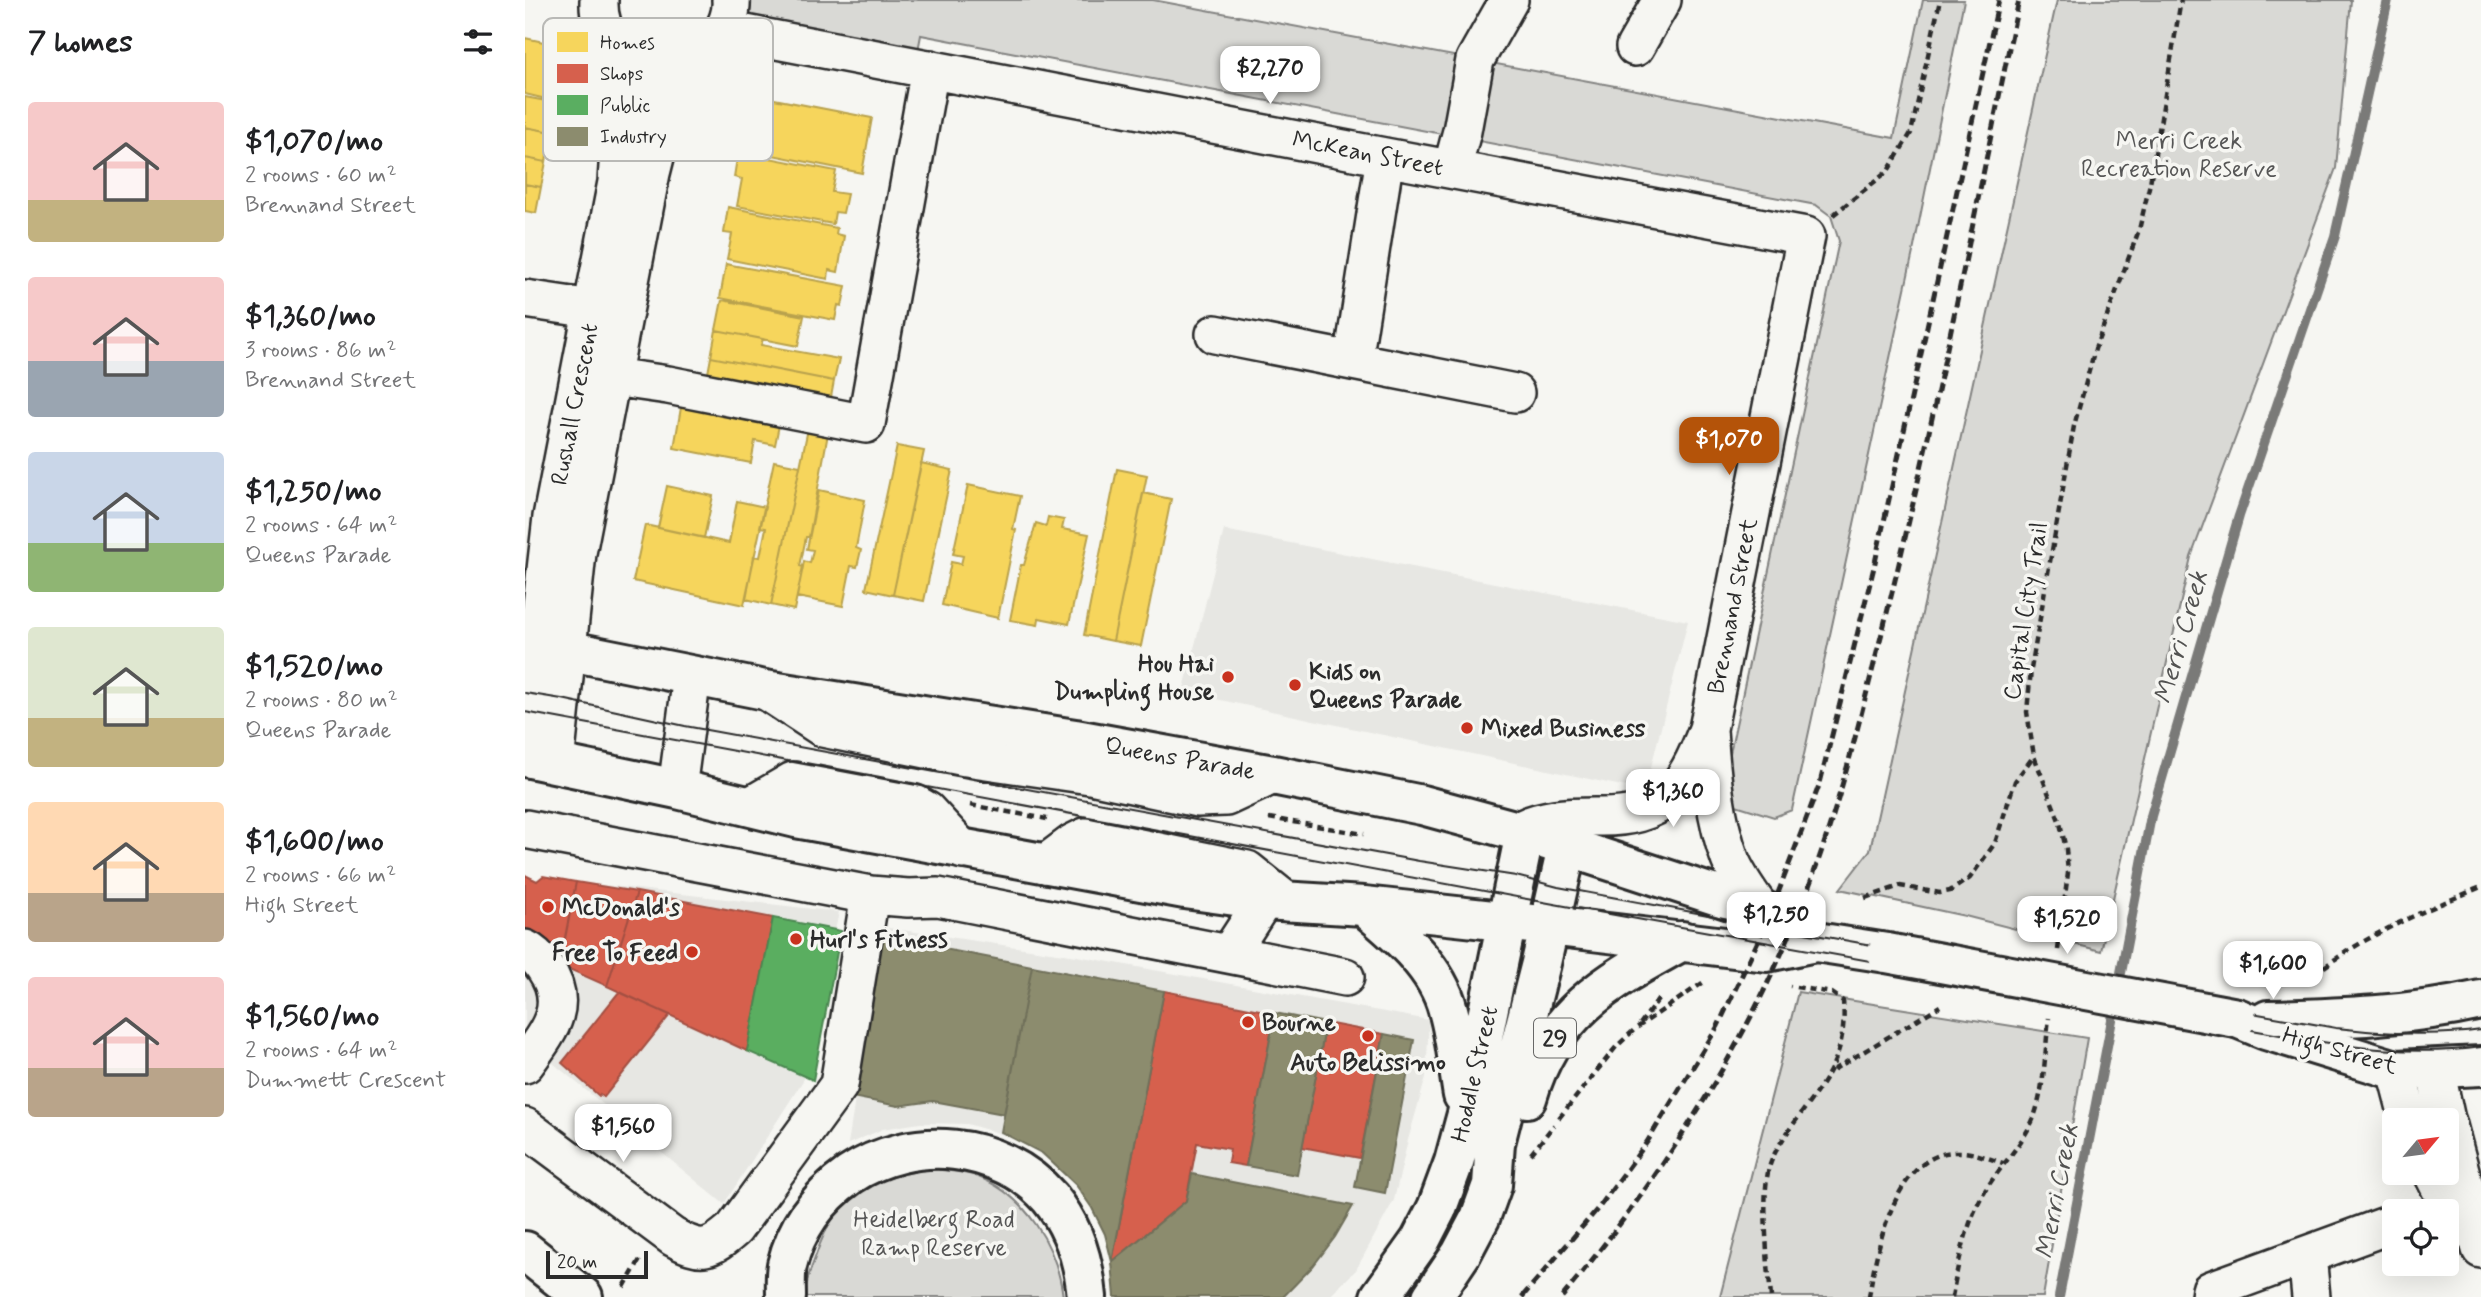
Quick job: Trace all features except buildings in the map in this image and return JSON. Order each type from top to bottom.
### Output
[{"type":"main road","name":"Queens Parade","points":[[544,645],[765,690],[1020,748],[1076,739],[1422,805],[1521,832],[1761,910],[1778,916],[1816,942]]},
{"type":"main road","name":"Queens Parade","points":[[535,759],[796,818],[1185,889],[1275,901],[1364,906],[1682,940],[1767,952],[1816,942],[2237,1018]]},
{"type":"main road","name":"Hoddle Street","points":[[1380,1297],[1420,1241],[1437,1208],[1454,1162],[1467,1114],[1506,922],[1521,832]]},
{"type":"main road","name":"Hoddle Street","points":[[1432,1297],[1481,1218],[1492,1185],[1495,1143],[1567,848]]},
{"type":"main road","points":[[1364,906],[1397,934],[1435,979],[1448,1010],[1467,1114]]},
{"type":"main road","name":"29","points":[[1492,1185],[1506,1166],[1512,1152],[1533,1078],[1543,1056],[1562,1027],[1604,986],[1682,940]]},
{"type":"main road","name":"High Street","points":[[2289,1028],[2343,1018],[2406,1013],[2481,1000]]},
{"type":"main road","points":[[2396,1070],[2397,1032],[2406,1013],[2424,1033],[2435,1069]]},
{"type":"main road","name":"High Street","points":[[2237,1018],[2289,1028],[2396,1070],[2481,1066]]},
{"type":"main road","points":[[786,1297],[787,1266],[801,1228],[819,1200],[861,1168],[881,1158],[933,1148],[964,1150],[991,1157],[1024,1175],[1050,1199],[1080,1253],[1087,1297]]},
{"type":"main road","points":[[525,1251],[583,1297]]},
{"type":"street","points":[[1452,169],[1475,60],[1509,0]]},
{"type":"street","points":[[1635,47],[1662,0]]},
{"type":"street","name":"McKean Street","points":[[773,27],[930,69],[1385,158],[1806,236]]},
{"type":"street","points":[[612,377],[668,385],[866,424],[930,69]]},
{"type":"street","points":[[1353,361],[1385,158]]},
{"type":"street","name":"Rushall Crescent","points":[[535,759],[552,517],[617,182],[618,161]]},
{"type":"street","name":"Rushall Crescent","points":[[544,645],[577,553],[654,161]]},
{"type":"street","name":"Brennand Street","points":[[1521,832],[1546,819],[1627,817],[1654,807],[1667,798],[1687,775],[1708,729],[1806,236]]},
{"type":"street","points":[[525,299],[592,309]]},
{"type":"street","points":[[1215,334],[1515,393]]},
{"type":"street","points":[[677,789],[692,676]]},
{"type":"street","name":"Brennand Street","points":[[1708,729],[1713,781],[1724,839],[1736,871],[1761,910]]},
{"type":"street","points":[[525,829],[870,895],[938,897],[1345,977]]},
{"type":"street","points":[[938,897],[955,848]]},
{"type":"street","points":[[525,1127],[673,1237],[694,1247],[709,1247],[719,1242],[734,1228],[839,1086],[870,895]]},
{"type":"street","points":[[1229,954],[1275,901]]},
{"type":"street","points":[[525,949],[541,961],[557,993],[553,1020],[525,1064]]},
{"type":"street","points":[[2435,1069],[2443,1108]]},
{"type":"street","points":[[2396,1070],[2406,1108]]},
{"type":"street","points":[[2448,1191],[2481,1249]]},
{"type":"street","points":[[2448,1191],[2481,1264]]},
{"type":"street","points":[[2210,1297],[2211,1290],[2382,1227]]},
{"type":"street","points":[[2307,1255],[2311,1297]]},
{"type":"path","points":[[1806,236],[1888,171],[1912,133],[1940,0]]},
{"type":"path","name":"Capital City Trail","points":[[2057,952],[2068,873],[2066,849],[2060,823],[2034,756],[2027,712],[2031,669],[2074,426],[2095,349],[2139,230],[2150,183],[2181,0]]},
{"type":"path","points":[[1864,898],[1900,887],[1940,893],[1950,891],[1970,878],[1995,844],[2015,781],[2034,756]]},
{"type":"path","points":[[2301,984],[2332,959],[2365,939],[2481,887]]},
{"type":"path","points":[[1527,1166],[1532,1153],[1616,1047],[1635,1029],[1710,978]]},
{"type":"path","points":[[1771,1297],[1766,1191],[1768,1170],[1787,1132],[1832,1070],[1843,1038],[1843,1001],[1832,993],[1781,984]]},
{"type":"path","points":[[1952,1297],[1973,1216],[1982,1196],[2035,1116],[2051,1005]]},
{"type":"path","points":[[1832,1070],[1940,1006]]},
{"type":"path","points":[[1869,1297],[1874,1258],[1887,1217],[1903,1188],[1921,1165],[1938,1156],[1959,1151],[2003,1163]]},
{"type":"shaded area","points":[[1224,530],[1688,621],[1645,791],[1183,692]]},
{"type":"shaded area","points":[[525,875],[537,881],[547,876],[576,882],[839,912],[804,1079],[724,1204],[525,1040]]},
{"type":"shaded area","points":[[882,927],[1077,956],[1429,1020],[1426,1077],[1394,1200],[1356,1270],[1329,1297],[1118,1297],[1117,1274],[1101,1227],[1085,1197],[1052,1162],[1012,1137],[967,1124],[920,1123],[883,1129],[848,1144]]},
{"type":"green space","points":[[747,0],[1153,0],[1894,138],[1923,0],[1964,0],[1913,252],[1792,810],[1774,817],[1720,800],[1839,241],[1831,216],[1816,205],[921,35],[916,61],[773,34],[773,18],[754,18],[748,9]]},
{"type":"green space","name":"Merri Creek Recreation Reserve","points":[[2057,0],[2351,0],[2336,168],[2191,557],[2101,951],[1965,916],[1840,889],[1870,850]]},
{"type":"green space","points":[[1798,992],[2087,1038],[2043,1297],[1720,1297]]},
{"type":"green space","name":"Heidelberg Road Ramp Reserve","points":[[928,1169],[976,1176],[1010,1196],[1024,1209],[1036,1224],[1054,1259],[1063,1297],[806,1297],[806,1286],[824,1234],[844,1204],[871,1185],[888,1178]]},
{"type":"waterway","name":"Merri Creek","points":[[2059,1297],[2151,816],[2239,516],[2335,236],[2388,0]]},
{"type":"tram line","points":[[525,693],[685,726],[1419,861],[1516,876],[1558,887],[1799,932],[2336,1028],[2426,1034],[2481,1030]]},
{"type":"tram line","points":[[525,712],[1554,904],[2291,1037],[2386,1050],[2433,1051],[2481,1047]]},
{"type":"railway","points":[[1522,1297],[1600,1206],[1647,1142],[1718,1026],[1767,922],[1820,783],[1874,567],[1999,0]]},
{"type":"railway","points":[[1562,1297],[1672,1150],[1736,1045],[1789,935],[1823,847],[1851,755],[1902,551],[2019,0]]},
{"type":"place","name":"Hou Hai Dumpling House","points":[[1228,677]]},
{"type":"place","name":"Kids on Queens Parade","points":[[1295,685]]},
{"type":"place","name":"Mixed Business","points":[[1467,728]]},
{"type":"place","name":"McDonald's","points":[[548,907]]},
{"type":"place","name":"Hurl's Fitness","points":[[796,939]]},
{"type":"place","name":"Free To Feed","points":[[692,952]]},
{"type":"place","name":"Bourne","points":[[1248,1022]]},
{"type":"place","name":"Auto Belissimo","points":[[1368,1036]]}]
